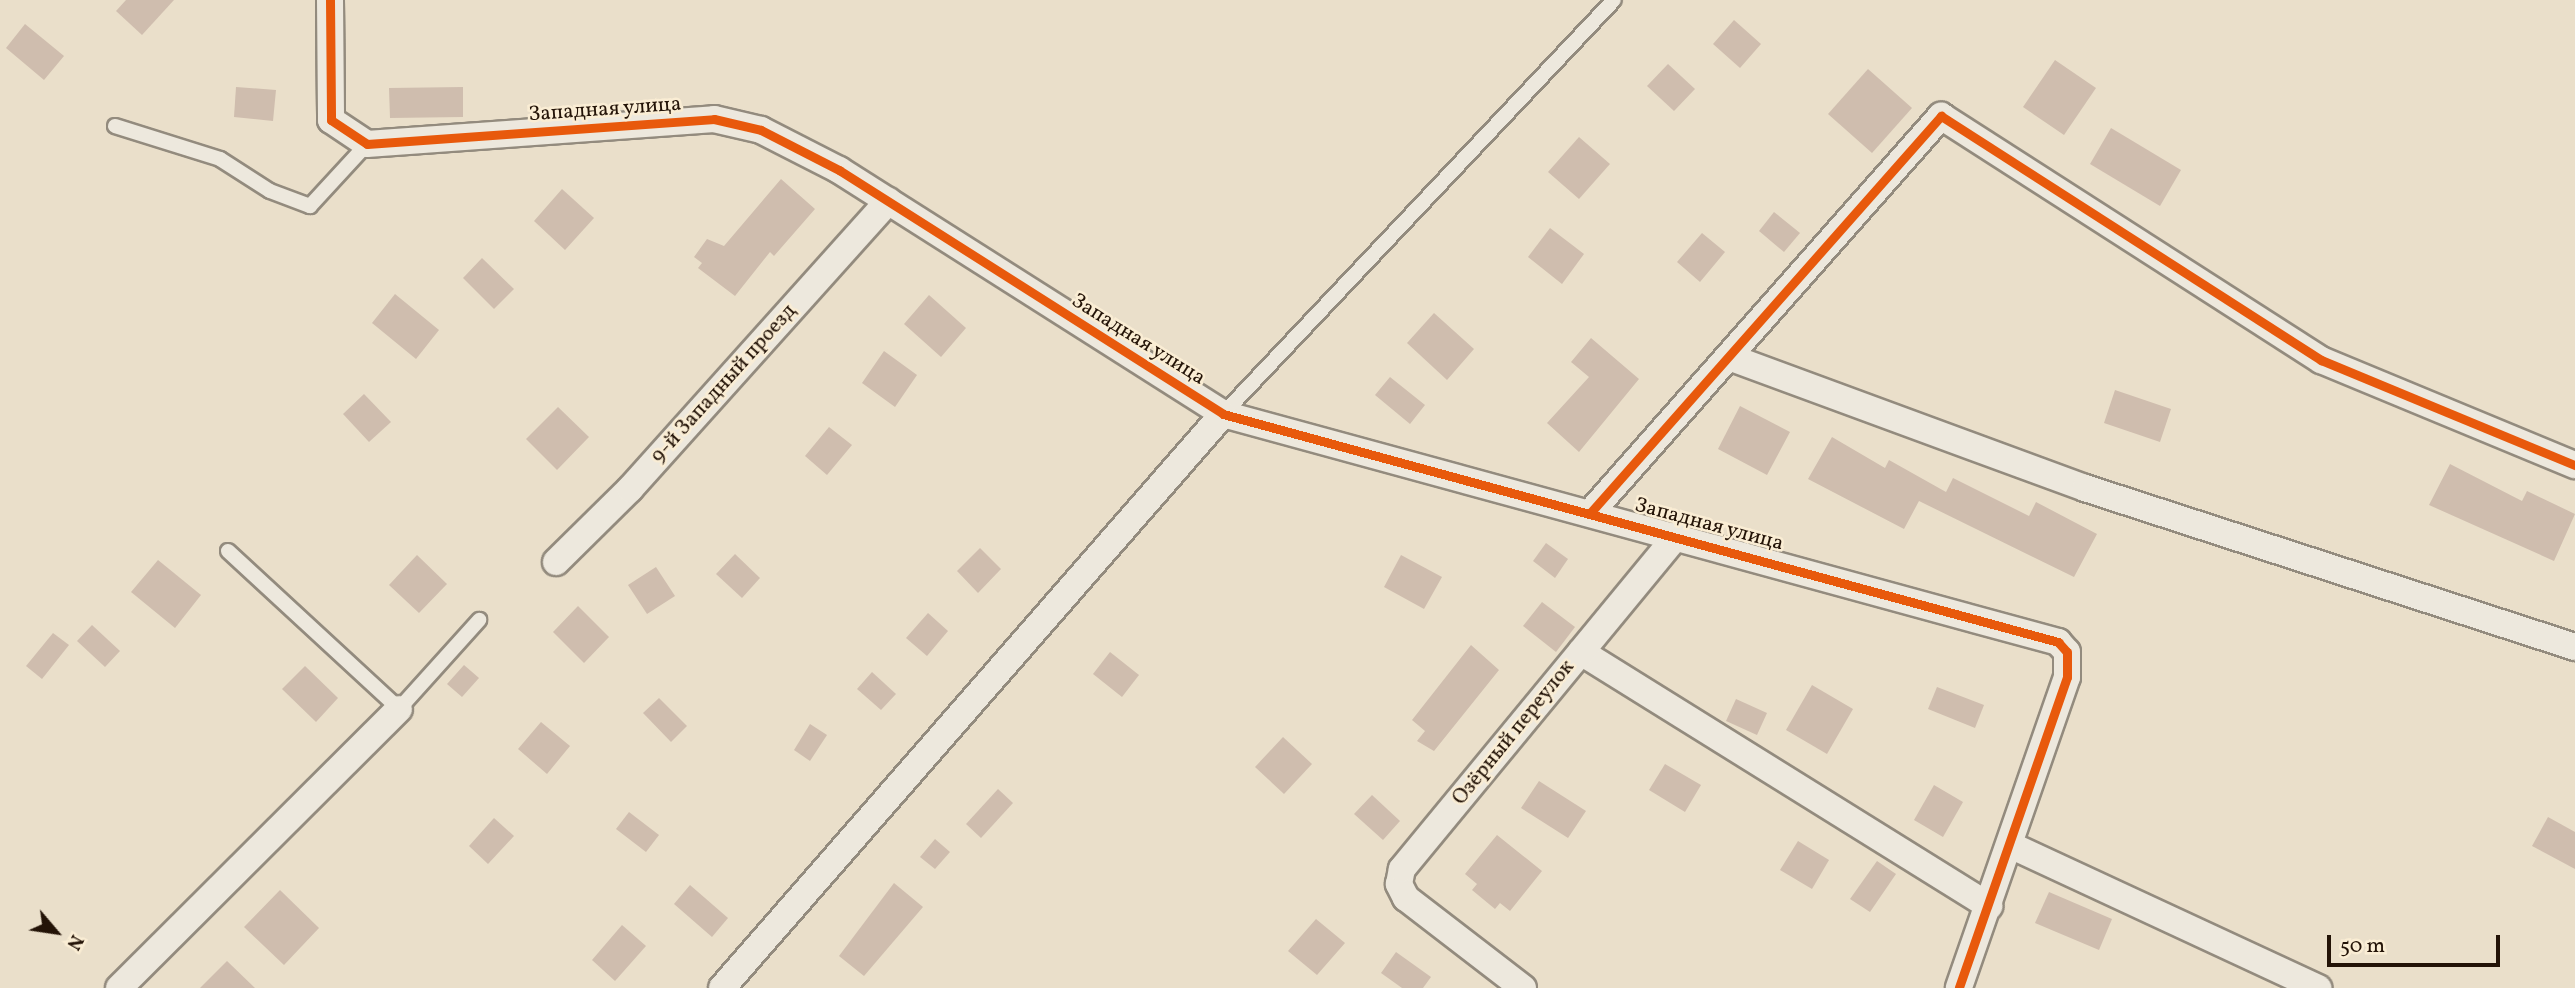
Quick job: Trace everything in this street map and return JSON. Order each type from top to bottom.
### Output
[{"type":"street","points":[[330,0],[331,120],[368,144]]},
{"type":"street","points":[[1591,512],[1941,116],[2321,360],[2575,466]]},
{"type":"street","name":"Западная улица","points":[[368,144],[714,120],[761,130],[888,201],[1223,414],[2046,636],[2067,653],[2067,677],[2010,845]]},
{"type":"street","name":"9-й Западный проезд","points":[[556,562],[630,489],[888,201]]},
{"type":"street","points":[[1728,357],[2085,488],[2575,647]]},
{"type":"street","points":[[722,988],[1223,414]]},
{"type":"street","points":[[1581,652],[1677,535]]},
{"type":"street","name":"Озёрный переулок","points":[[1523,988],[1406,898],[1399,884],[1402,869],[1581,652],[1989,906]]},
{"type":"street","points":[[119,988],[399,709]]},
{"type":"street","points":[[1959,988],[2010,845],[2318,988]]},
{"type":"lane","points":[[1223,414],[1614,0]]},
{"type":"lane","points":[[116,126],[220,159],[270,191],[310,206],[368,144]]},
{"type":"lane","points":[[228,551],[399,709],[479,620]]},
{"type":"building","points":[[126,0],[174,0],[142,35],[116,11]]},
{"type":"building","points":[[1734,20],[1761,44],[1740,68],[1713,44]]},
{"type":"building","points":[[25,24],[64,56],[44,80],[6,48]]},
{"type":"building","points":[[2055,60],[2096,88],[2064,135],[2023,107]]},
{"type":"building","points":[[1668,64],[1695,89],[1674,111],[1647,86]]},
{"type":"building","points":[[1868,69],[1912,108],[1872,153],[1828,114]]},
{"type":"building","points":[[236,87],[276,90],[273,121],[234,117]]},
{"type":"building","points":[[463,87],[463,117],[390,118],[389,88]]},
{"type":"building","points":[[2111,128],[2181,170],[2160,206],[2090,164]]},
{"type":"building","points":[[1579,137],[1610,164],[1579,199],[1548,172]]},
{"type":"building","points":[[781,179],[815,209],[774,256],[770,252],[735,296],[698,268],[702,263],[694,257],[707,239],[724,246]]},
{"type":"building","points":[[562,189],[594,218],[565,250],[534,221]]},
{"type":"building","points":[[1774,212],[1800,233],[1784,252],[1759,231]]},
{"type":"building","points":[[1550,228],[1584,254],[1562,284],[1528,257]]},
{"type":"building","points":[[1702,233],[1725,252],[1700,282],[1677,262]]},
{"type":"building","points":[[482,258],[514,289],[494,309],[463,278]]},
{"type":"building","points":[[395,294],[439,330],[416,359],[372,323]]},
{"type":"building","points":[[929,295],[966,328],[941,357],[904,324]]},
{"type":"building","points":[[1434,313],[1474,349],[1447,380],[1407,343]]},
{"type":"building","points":[[1591,338],[1639,379],[1579,452],[1547,423],[1589,377],[1571,362]]},
{"type":"building","points":[[884,351],[917,375],[895,407],[862,383]]},
{"type":"building","points":[[1390,377],[1425,405],[1410,424],[1375,395]]},
{"type":"building","points":[[2115,390],[2171,409],[2160,442],[2104,423]]},
{"type":"building","points":[[364,394],[391,422],[369,442],[343,414]]},
{"type":"building","points":[[1740,406],[1790,432],[1767,475],[1718,449]]},
{"type":"building","points":[[558,407],[589,437],[557,470],[526,439]]},
{"type":"building","points":[[829,427],[852,445],[827,475],[805,456]]},
{"type":"building","points":[[1832,437],[1885,468],[1889,460],[1946,492],[1953,478],[2029,516],[2036,502],[2097,534],[2074,577],[1919,501],[1904,529],[1808,479]]},
{"type":"building","points":[[2450,464],[2522,501],[2527,491],[2575,514],[2554,561],[2429,505]]},
{"type":"building","points":[[1546,543],[1568,559],[1555,578],[1533,561]]},
{"type":"building","points":[[980,548],[1001,569],[978,593],[957,571]]},
{"type":"building","points":[[735,554],[760,578],[742,598],[716,574]]},
{"type":"building","points":[[417,555],[447,584],[419,613],[389,585]]},
{"type":"building","points":[[1401,555],[1442,577],[1424,609],[1384,587]]},
{"type":"building","points":[[158,560],[201,595],[175,628],[131,592]]},
{"type":"building","points":[[656,567],[675,596],[647,614],[628,585]]},
{"type":"building","points":[[1542,602],[1575,627],[1556,652],[1523,626]]},
{"type":"building","points":[[578,606],[609,637],[584,663],[553,632]]},
{"type":"building","points":[[928,613],[948,631],[927,656],[906,638]]},
{"type":"building","points":[[92,625],[120,651],[105,667],[77,641]]},
{"type":"building","points":[[53,633],[69,645],[42,679],[26,666]]},
{"type":"building","points":[[1471,645],[1499,670],[1434,751],[1417,741],[1425,731],[1412,720]]},
{"type":"building","points":[[1110,652],[1139,675],[1122,697],[1093,674]]},
{"type":"building","points":[[464,665],[479,678],[462,697],[447,684]]},
{"type":"building","points":[[305,666],[338,698],[316,722],[282,689]]},
{"type":"building","points":[[872,672],[896,694],[881,710],[857,689]]},
{"type":"building","points":[[1812,685],[1853,709],[1827,754],[1786,730]]},
{"type":"building","points":[[1937,687],[1984,705],[1975,728],[1928,709]]},
{"type":"building","points":[[659,698],[687,726],[671,742],[643,713]]},
{"type":"building","points":[[1736,699],[1767,713],[1757,735],[1726,721]]},
{"type":"building","points":[[541,722],[570,746],[547,774],[518,749]]},
{"type":"building","points":[[810,724],[827,735],[810,761],[794,750]]},
{"type":"building","points":[[1283,737],[1312,764],[1284,794],[1255,767]]},
{"type":"building","points":[[1665,764],[1701,785],[1685,812],[1649,790]]},
{"type":"building","points":[[1539,781],[1586,811],[1568,838],[1521,808]]},
{"type":"building","points":[[1934,785],[1963,802],[1943,837],[1914,820]]},
{"type":"building","points":[[998,789],[1013,803],[981,838],[966,824]]},
{"type":"building","points":[[1372,795],[1400,821],[1383,840],[1354,814]]},
{"type":"building","points":[[629,812],[659,835],[646,852],[616,829]]},
{"type":"building","points":[[2548,817],[2575,832],[2575,869],[2532,846]]},
{"type":"building","points":[[494,818],[514,836],[488,864],[469,846]]},
{"type":"building","points":[[1497,835],[1542,871],[1510,911],[1500,903],[1495,909],[1472,890],[1477,884],[1465,874]]},
{"type":"building","points":[[935,839],[950,852],[935,869],[920,857]]},
{"type":"building","points":[[1798,841],[1829,860],[1812,889],[1780,870]]},
{"type":"building","points":[[1877,861],[1896,874],[1870,912],[1850,899]]},
{"type":"building","points":[[894,883],[923,907],[864,976],[839,956]]},
{"type":"building","points":[[690,885],[728,918],[712,937],[674,904]]},
{"type":"building","points":[[280,890],[319,928],[284,965],[244,927]]},
{"type":"building","points":[[2049,892],[2112,919],[2099,950],[2035,923]]},
{"type":"building","points":[[1316,919],[1345,943],[1317,975],[1288,951]]},
{"type":"building","points":[[622,925],[646,946],[615,981],[592,960]]},
{"type":"building","points":[[1396,952],[1431,977],[1423,988],[1402,988],[1381,973]]},
{"type":"building","points":[[227,961],[255,988],[200,988]]},
{"type":"cycle path","points":[[330,0],[331,120],[367,144],[714,119],[761,130],[839,170],[1223,414],[2058,642],[2067,652],[2067,677],[1959,988]]},
{"type":"cycle path","points":[[1591,512],[1941,116],[2321,360],[2575,465]]}]
